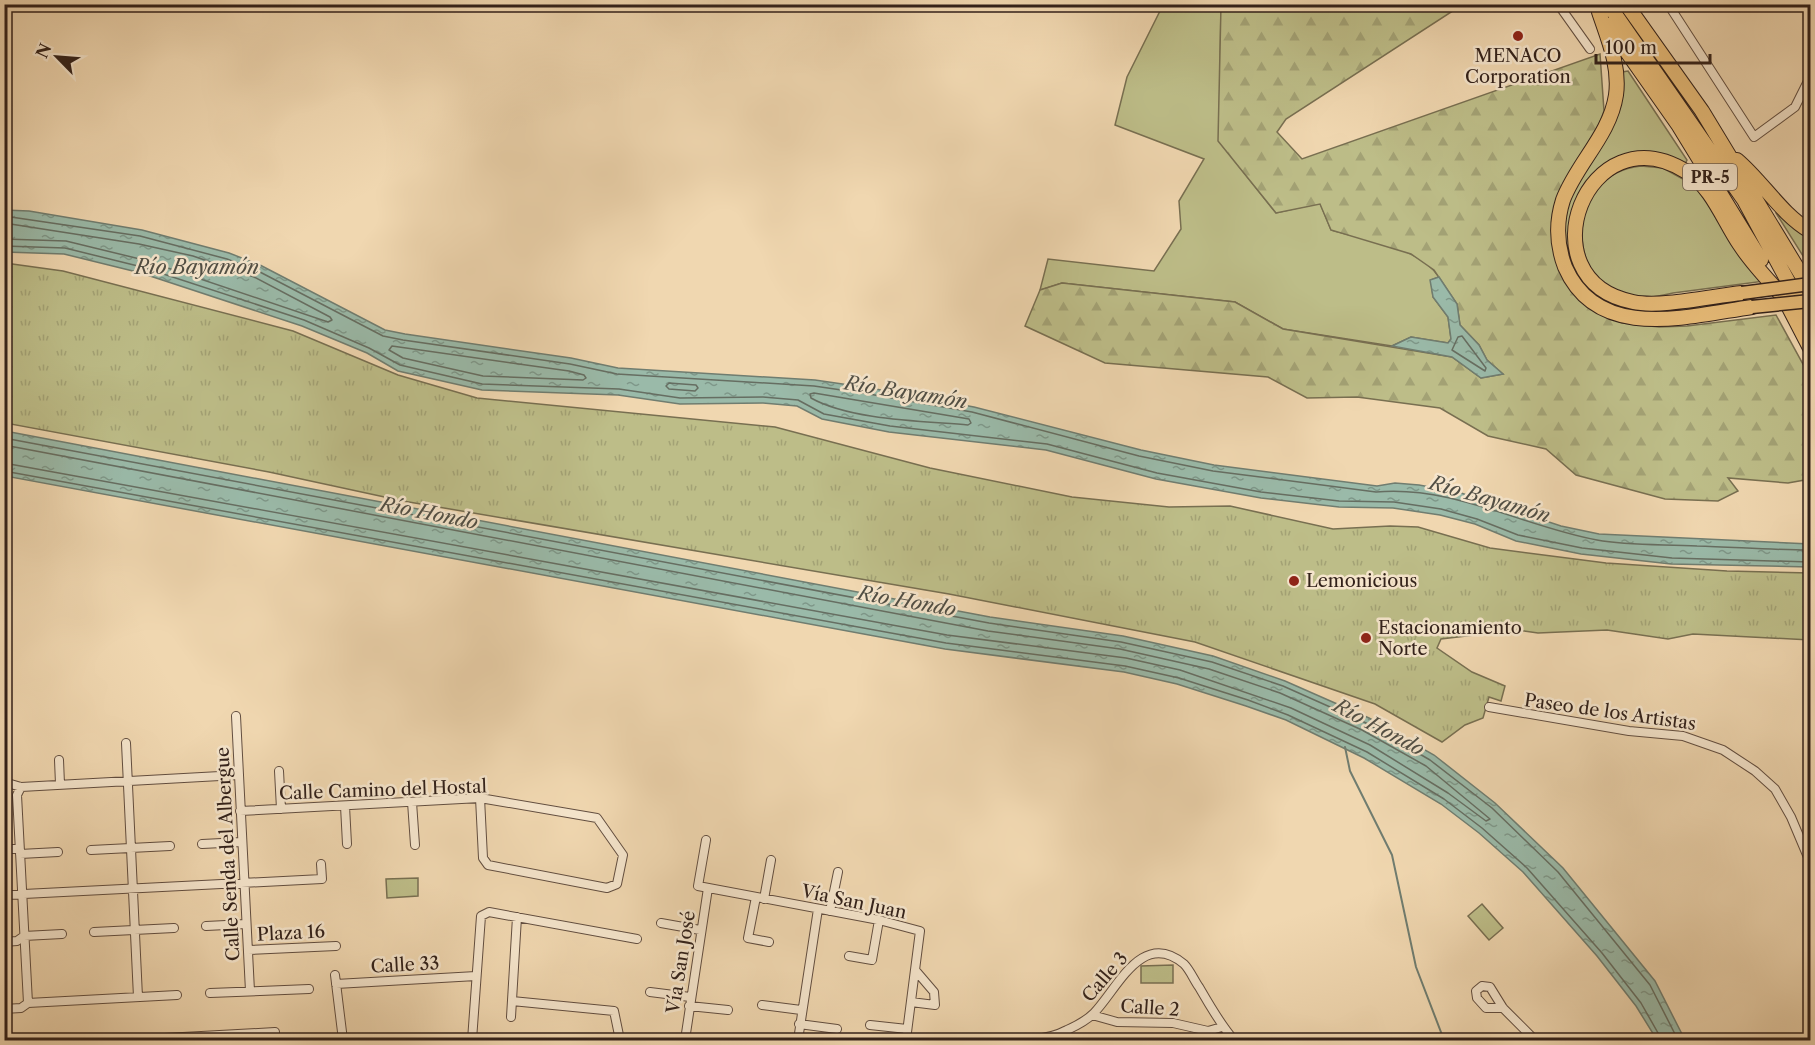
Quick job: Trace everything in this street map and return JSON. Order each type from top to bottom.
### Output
[{"type":"highway","name":"PR-5","points":[[1626,4],[1725,148],[1810,289]]},
{"type":"highway","name":"PR-5","points":[[1600,7],[1679,126],[1787,301],[1810,348]]},
{"type":"highway","points":[[1600,7],[1617,78],[1616,94],[1609,120],[1562,203],[1559,246],[1570,277],[1594,302],[1615,314],[1637,320],[1660,320],[1752,308]]},
{"type":"highway","points":[[1600,7],[1744,200],[1810,322]]},
{"type":"highway","points":[[1725,148],[1754,175],[1790,217],[1810,231]]},
{"type":"highway","points":[[1742,293],[1649,304],[1630,302],[1606,292],[1585,270],[1577,250],[1574,225],[1584,195],[1604,173],[1626,162],[1658,160],[1679,167],[1701,184],[1741,246],[1787,301]]},
{"type":"main road","points":[[1742,293],[1810,284]]},
{"type":"main road","points":[[1752,308],[1810,301]]},
{"type":"street","points":[[1558,4],[1590,50]]},
{"type":"street","points":[[1668,4],[1754,137],[1795,107],[1810,78]]},
{"type":"street","name":"Paseo de los Artistas","points":[[1489,707],[1629,731],[1683,736],[1717,747],[1755,771],[1774,789],[1791,817],[1810,862]]},
{"type":"street","name":"Calle Senda del Albergue","points":[[236,716],[250,991]]},
{"type":"street","points":[[126,743],[138,997]]},
{"type":"street","points":[[59,759],[60,784]]},
{"type":"street","points":[[279,771],[281,809]]},
{"type":"street","points":[[4,782],[21,787],[238,775]]},
{"type":"street","points":[[21,787],[17,795],[28,1003]]},
{"type":"street","name":"Calle Camino del Hostal","points":[[240,811],[480,798],[597,818],[623,855],[617,884],[607,888],[488,866],[483,858],[480,798]]},
{"type":"street","points":[[412,802],[415,845]]},
{"type":"street","points":[[345,806],[347,844]]},
{"type":"street","points":[[706,840],[698,886],[708,888]]},
{"type":"street","points":[[202,844],[242,842]]},
{"type":"street","points":[[91,849],[170,846]]},
{"type":"street","points":[[4,849],[58,852]]},
{"type":"street","points":[[769,942],[748,938],[771,860]]},
{"type":"street","points":[[4,896],[322,879],[321,864]]},
{"type":"street","points":[[830,911],[838,872]]},
{"type":"street","name":"Vía San Juan","points":[[708,888],[879,920],[920,931],[906,1041]]},
{"type":"street","name":"Vía San José","points":[[685,1041],[689,1001],[708,888]]},
{"type":"street","points":[[798,1041],[818,909]]},
{"type":"street","points":[[472,1041],[481,916],[489,912],[637,939]]},
{"type":"street","points":[[511,1017],[517,917]]},
{"type":"street","points":[[849,956],[872,960],[879,920]]},
{"type":"street","points":[[661,923],[700,930]]},
{"type":"street","points":[[206,926],[246,924]]},
{"type":"street","points":[[94,932],[174,928]]},
{"type":"street","points":[[4,942],[17,941],[24,936],[62,934]]},
{"type":"street","name":"Plaza 16","points":[[248,950],[336,946]]},
{"type":"street","name":"Calle 3","points":[[976,1041],[1039,1038],[1065,1031],[1092,1015],[1135,962],[1148,954],[1161,953],[1186,966],[1222,1026]]},
{"type":"street","points":[[911,1002],[935,1005],[934,992],[916,972]]},
{"type":"street","points":[[334,975],[343,1041]]},
{"type":"street","name":"Calle 33","points":[[336,984],[476,976]]},
{"type":"street","points":[[210,993],[309,989]]},
{"type":"street","points":[[650,992],[728,1010]]},
{"type":"street","points":[[4,1009],[21,1008],[28,1003],[177,995]]},
{"type":"street","points":[[512,1001],[614,1011],[620,1041]]},
{"type":"street","points":[[762,1005],[801,1010]]},
{"type":"street","points":[[1503,1008],[1535,1041]]},
{"type":"street","name":"Calle 2","points":[[1092,1015],[1117,1022],[1173,1023],[1209,1032],[1222,1026]]},
{"type":"street","points":[[800,1024],[837,1029]]},
{"type":"street","points":[[870,1024],[907,1029]]},
{"type":"street","points":[[1222,1026],[1234,1041]]},
{"type":"street","points":[[1065,1031],[1067,1041]]},
{"type":"street","points":[[128,1041],[275,1036]]},
{"type":"green space","points":[[1163,5],[1221,5],[1219,141],[1276,213],[1320,203],[1331,230],[1405,251],[1430,266],[1439,277],[1431,280],[1433,297],[1448,317],[1451,339],[1448,343],[1411,337],[1392,346],[1283,329],[1235,302],[1062,283],[1040,290],[1048,259],[1154,271],[1181,229],[1179,201],[1204,159],[1115,125],[1127,77]]},
{"type":"green space","points":[[1221,5],[1462,5],[1286,119],[1277,132],[1302,159],[1600,54],[1604,111],[1597,130],[1563,186],[1559,268],[1568,286],[1589,308],[1622,323],[1659,327],[1687,326],[1776,315],[1810,377],[1810,479],[1788,483],[1728,478],[1738,491],[1718,501],[1665,499],[1576,475],[1546,449],[1488,436],[1440,408],[1357,397],[1307,398],[1268,377],[1105,363],[1025,326],[1040,290],[1062,283],[1235,302],[1283,329],[1452,357],[1481,378],[1503,374],[1487,360],[1479,345],[1460,325],[1457,304],[1434,270],[1411,254],[1331,230],[1320,204],[1276,213],[1218,141]]},
{"type":"green space","points":[[1628,71],[1687,160],[1685,164],[1649,154],[1592,176],[1575,203],[1570,232],[1599,293],[1625,306],[1639,309],[1735,301],[1742,304],[1663,316],[1610,308],[1580,284],[1563,249],[1563,215],[1622,72]]},
{"type":"green space","points":[[1641,166],[1663,168],[1701,189],[1765,281],[1637,298],[1613,291],[1596,276],[1585,256],[1582,233],[1586,210],[1597,189],[1615,174]]},
{"type":"green space","points":[[1776,211],[1810,236],[1810,267],[1776,213]]},
{"type":"green space","points":[[5,263],[63,271],[293,331],[398,375],[477,398],[775,427],[930,468],[1072,497],[1169,507],[1230,506],[1333,529],[1418,527],[1490,548],[1606,563],[1727,571],[1810,573],[1810,640],[1693,634],[1668,639],[1607,630],[1538,633],[1517,630],[1441,639],[1437,648],[1472,672],[1505,686],[1501,701],[1489,697],[1483,718],[1465,725],[1442,742],[1375,704],[1195,642],[949,594],[403,501],[269,472],[5,423]]},
{"type":"green space","points":[[418,878],[418,896],[387,898],[386,879]]},
{"type":"green space","points":[[1482,904],[1503,928],[1489,940],[1468,916]]},
{"type":"green space","points":[[1173,965],[1173,983],[1141,983],[1141,966]]},
{"type":"water","name":"Río Bayamón","points":[[4,210],[29,211],[142,230],[229,253],[260,265],[385,330],[405,334],[571,358],[618,368],[815,380],[870,388],[974,407],[1141,450],[1214,465],[1377,486],[1395,483],[1458,492],[1561,526],[1599,534],[1810,544],[1810,567],[1671,564],[1581,554],[1516,541],[1475,524],[1440,515],[1393,508],[1339,507],[1261,498],[1156,479],[1046,450],[889,432],[822,419],[797,406],[763,403],[680,404],[618,395],[482,390],[398,371],[367,353],[302,326],[141,273],[64,254],[5,252]]},
{"type":"water","points":[[1439,277],[1457,304],[1460,325],[1479,345],[1487,360],[1503,374],[1481,378],[1452,357],[1392,346],[1411,337],[1448,343],[1451,339],[1448,317],[1433,297],[1430,280]]},
{"type":"water","name":"Río Hondo","points":[[5,431],[990,617],[1123,636],[1213,656],[1285,681],[1369,718],[1434,755],[1495,803],[1563,868],[1655,981],[1685,1040],[1657,1040],[1636,1006],[1597,956],[1523,872],[1479,833],[1441,804],[1364,758],[1286,720],[1177,684],[1124,672],[945,649],[5,476]]},
{"type":"waterway","points":[[1345,747],[1350,771],[1392,855],[1416,967],[1444,1040]]},
{"type":"place","name":"MENACO Corporation","points":[[1518,36]]},
{"type":"place","name":"Lemonicious","points":[[1294,581]]},
{"type":"place","name":"Estacionamiento Norte","points":[[1366,638]]}]
